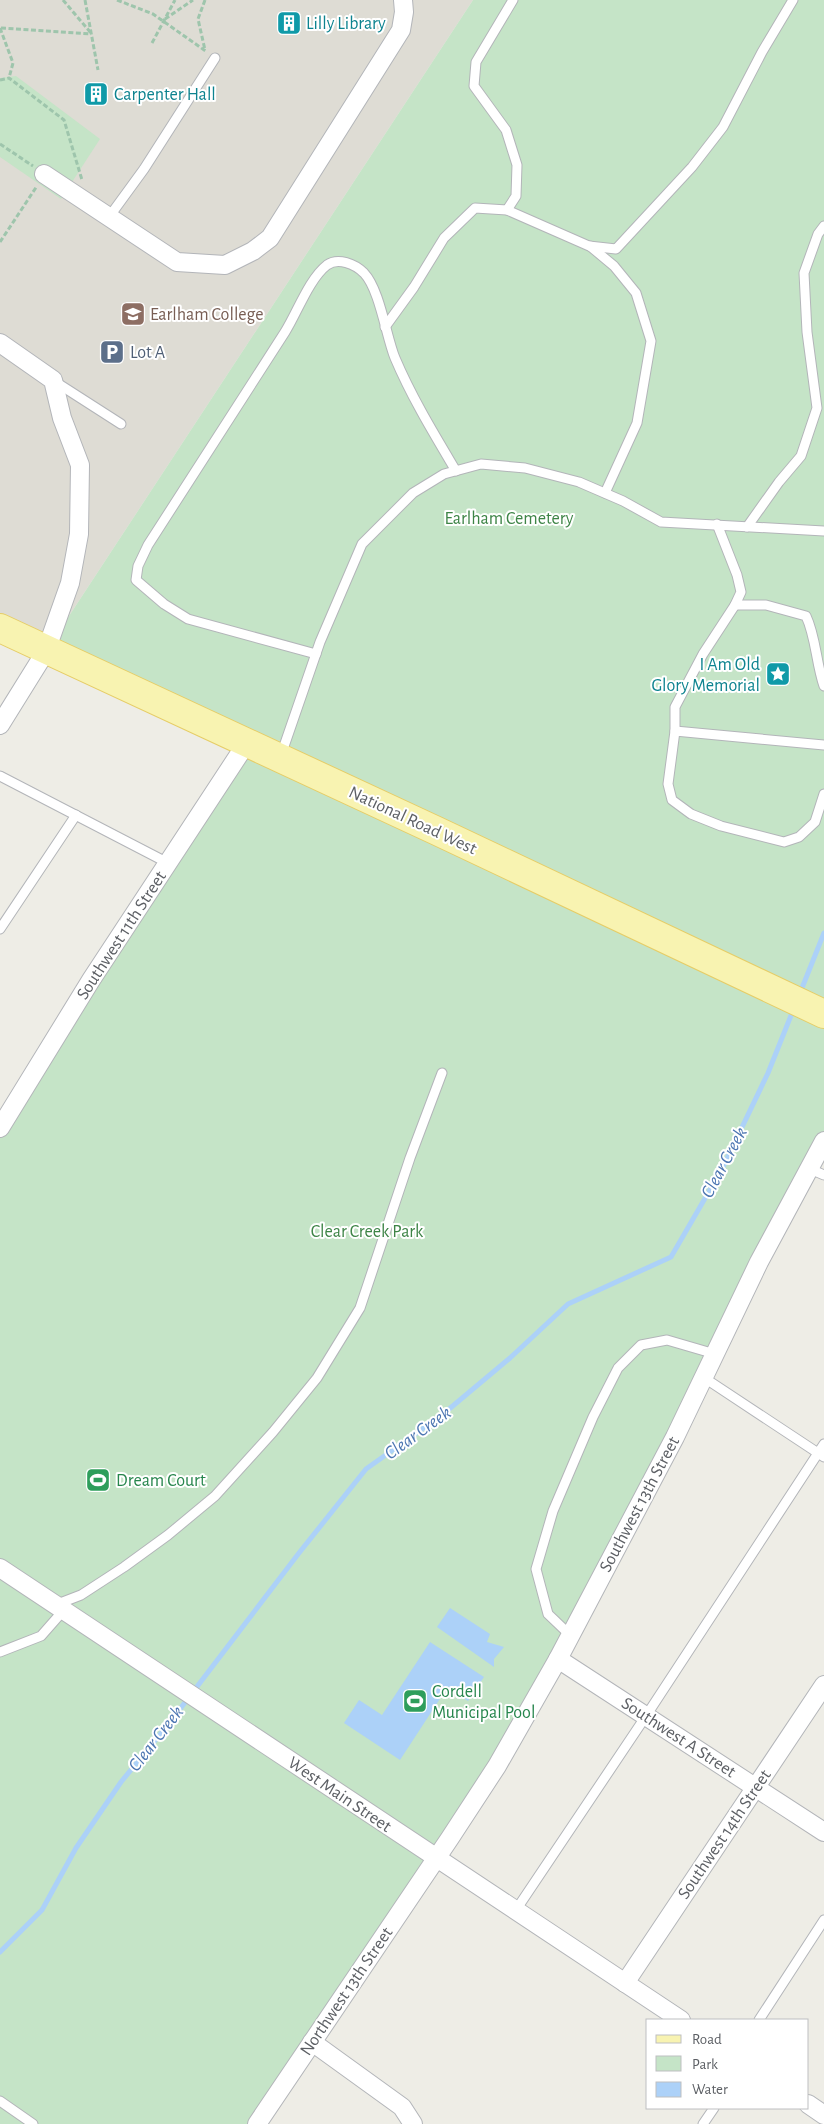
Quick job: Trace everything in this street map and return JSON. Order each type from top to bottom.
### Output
[{"type":"main road","name":"National Road West","points":[[0,628],[246,744],[437,831],[822,1013]]},
{"type":"street","points":[[44,174],[177,262],[226,265],[253,251],[270,238],[390,51],[401,30],[404,12],[403,0]]},
{"type":"street","points":[[0,343],[54,380],[62,418],[80,465],[79,534],[70,583],[46,651],[0,725]]},
{"type":"street","name":"Southwest 11th Street","points":[[0,1128],[91,980],[246,744]]},
{"type":"street","name":"Southwest 13th Street","points":[[436,1858],[496,1766],[571,1636],[675,1436],[759,1262],[817,1172],[824,1141]]},
{"type":"street","name":"West Main Street","points":[[0,1568],[679,2019]]},
{"type":"street","name":"Southwest A Street","points":[[558,1659],[824,1832]]},
{"type":"street","name":"Southwest 14th Street","points":[[625,1983],[824,1685]]},
{"type":"street","name":"Northwest 13th Street","points":[[257,2124],[436,1858]]},
{"type":"street","points":[[312,2042],[402,2107],[412,2124]]},
{"type":"street","points":[[809,2105],[824,2115]]},
{"type":"lane","points":[[507,210],[516,196],[517,165],[506,130],[474,86],[476,62],[513,0]]},
{"type":"lane","points":[[589,246],[616,249],[692,166],[723,127],[762,52],[793,0]]},
{"type":"lane","points":[[109,217],[144,169],[215,58]]},
{"type":"lane","points":[[385,327],[414,287],[444,238],[475,208],[507,210],[589,246],[614,266],[636,292],[651,341],[637,423],[604,494]]},
{"type":"lane","points":[[747,527],[778,482],[802,456],[817,408],[807,332],[804,274],[818,234],[824,226]]},
{"type":"lane","points":[[316,654],[188,619],[164,604],[136,580],[138,566],[148,545],[286,330],[314,280],[327,265],[338,261],[347,262],[364,273],[376,296],[394,356],[412,396],[456,471]]},
{"type":"lane","points":[[54,380],[122,424]]},
{"type":"lane","points":[[279,759],[316,654],[362,544],[413,493],[444,474],[481,464],[525,468],[579,482],[661,522],[824,531]]},
{"type":"lane","points":[[716,524],[737,575],[741,592],[735,605],[684,686],[675,707],[675,731],[668,784],[672,800],[691,814],[721,826],[784,842],[799,837],[815,822],[824,794]]},
{"type":"lane","points":[[735,605],[766,605],[806,616],[810,625],[815,654],[824,686]]},
{"type":"lane","points":[[675,731],[824,745]]},
{"type":"lane","points":[[0,776],[168,862]]},
{"type":"lane","points":[[0,929],[76,815]]},
{"type":"lane","points":[[0,1652],[41,1636],[59,1608],[124,1567],[168,1535],[215,1496],[273,1432],[317,1378],[360,1308],[410,1158],[442,1073]]},
{"type":"lane","points":[[571,1636],[548,1614],[536,1569],[553,1510],[593,1417],[618,1368],[641,1345],[667,1340],[714,1354]]},
{"type":"lane","points":[[703,1377],[821,1455]]},
{"type":"lane","points":[[516,1910],[821,1455],[824,1444]]},
{"type":"lane","points":[[760,2019],[824,1920]]},
{"type":"lane","points":[[0,2101],[33,2124]]},
{"type":"lane","points":[[703,2124],[713,2109]]},
{"type":"path","points":[[63,0],[91,34]]},
{"type":"path","points":[[85,0],[98,70]]},
{"type":"path","points":[[117,0],[153,14],[215,58]]},
{"type":"path","points":[[152,43],[175,0]]},
{"type":"path","points":[[163,21],[193,0]]},
{"type":"path","points":[[205,0],[198,19],[205,51]]},
{"type":"path","points":[[9,78],[13,62],[0,28],[91,34]]},
{"type":"path","points":[[0,80],[9,78],[64,120],[89,204]]},
{"type":"path","points":[[0,144],[44,174],[0,242]]},
{"type":"shaded area","name":"Earlham College","points":[[0,0],[473,0],[46,651],[0,628]]},
{"type":"green space","points":[[473,0],[824,0],[824,1141],[558,1659],[257,2124],[0,2124],[0,1128],[246,744],[46,651]]},
{"type":"green space","points":[[16,76],[100,139],[61,199],[0,157],[0,78]]},
{"type":"water","points":[[450,1608],[490,1634],[487,1642],[504,1647],[494,1659],[494,1667],[437,1627]]},
{"type":"water","name":"Cordell Municipal Pool","points":[[430,1642],[484,1677],[468,1701],[447,1688],[400,1760],[344,1723],[359,1700],[382,1715]]},
{"type":"waterway","name":"Clear Creek","points":[[800,993],[824,933]]},
{"type":"waterway","name":"Clear Creek","points":[[0,1952],[42,1910],[76,1848],[121,1782],[167,1726],[299,1553],[366,1469],[442,1415],[510,1358],[568,1304],[671,1257],[722,1169],[768,1073],[794,1008]]},
{"type":"place","name":"Lilly Library","points":[[289,23]]},
{"type":"place","name":"Carpenter Hall","points":[[96,94]]},
{"type":"place","name":"Earlham College","points":[[133,314]]},
{"type":"place","name":"Lot A","points":[[112,352]]},
{"type":"place","name":"I Am Old Glory Memorial","points":[[778,674]]},
{"type":"place","name":"Dream Court","points":[[98,1480]]},
{"type":"place","name":"Cordell Municipal Pool","points":[[415,1701]]},
{"type":"park label","name":"Earlham Cemetery","points":[[509,518]]},
{"type":"park label","name":"Clear Creek Park","points":[[367,1231]]}]
